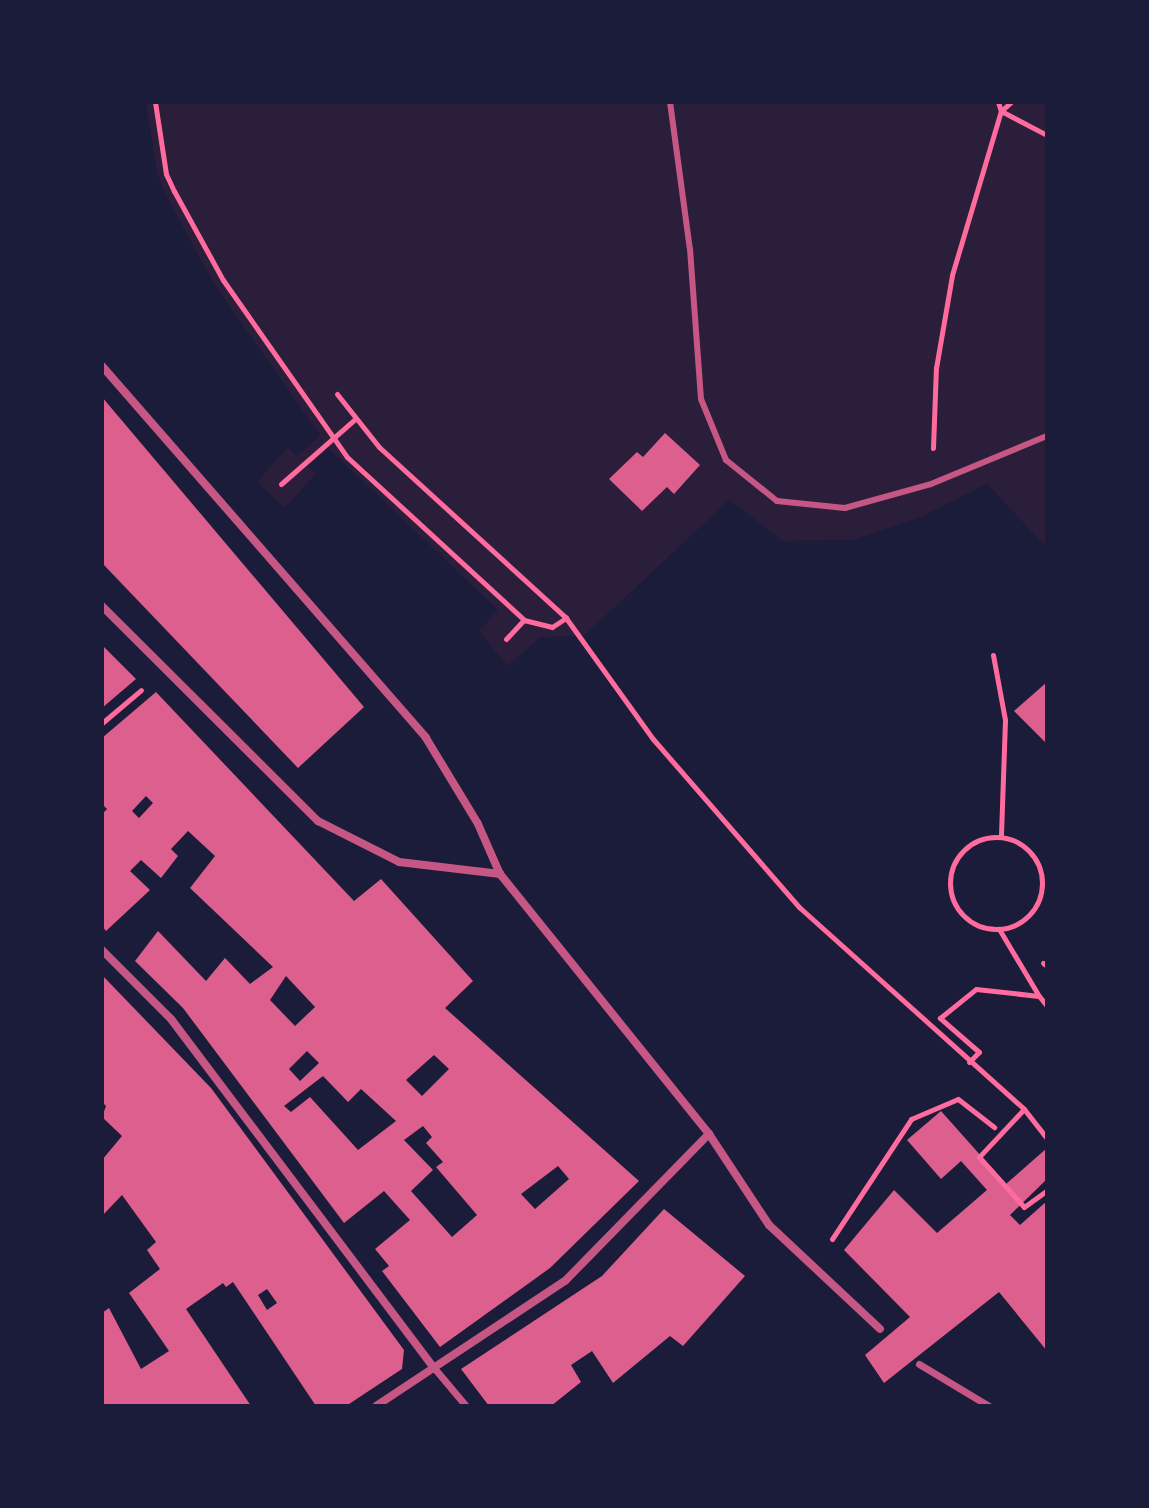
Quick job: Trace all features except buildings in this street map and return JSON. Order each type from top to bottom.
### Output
[{"type":"street","points":[[102,366],[399,703],[478,824],[500,874],[709,1134],[769,1225],[880,1329]]},
{"type":"street","points":[[102,606],[318,821],[399,862],[500,874]]},
{"type":"street","points":[[102,950],[171,1019],[466,1406]]},
{"type":"street","points":[[376,1406],[574,1274],[709,1134]]},
{"type":"street","points":[[919,1364],[989,1406]]},
{"type":"lane","points":[[670,102],[690,249],[701,399],[726,460],[785,502],[845,508],[931,484],[1047,436]]},
{"type":"path","points":[[155,102],[166,174],[174,191],[223,280],[331,438],[524,620],[552,627],[566,618]]},
{"type":"path","points":[[998,102],[1001,111],[1047,135]]},
{"type":"path","points":[[931,484],[936,368],[952,275],[1001,111],[1011,102]]},
{"type":"path","points":[[337,394],[355,419],[566,618],[653,739],[789,897],[1024,1109],[1047,1138]]},
{"type":"path","points":[[281,484],[355,419]]},
{"type":"path","points":[[506,639],[524,620]]},
{"type":"path","points":[[993,655],[1005,720],[1001,837]]},
{"type":"path","points":[[102,723],[164,670]]},
{"type":"path","points":[[1001,837],[1029,851],[1041,879],[1035,907],[1025,918],[999,929],[984,927],[960,912],[950,884],[959,854],[971,844],[1001,837]]},
{"type":"path","points":[[999,929],[1047,1006]]},
{"type":"path","points":[[969,1062],[979,1052],[940,1018],[976,989],[1039,996]]},
{"type":"path","points":[[810,1264],[911,1119],[933,1105],[958,1099],[994,1127]]},
{"type":"path","points":[[1024,1109],[979,1157],[1024,1207],[1047,1190]]},
{"type":"shaded area","points":[[146,102],[1047,102],[1047,548],[987,484],[923,516],[854,540],[783,541],[729,500],[584,636],[541,637],[507,666],[479,631],[498,610],[328,448],[308,467],[316,473],[285,508],[257,482],[288,447],[297,456],[320,435],[214,284],[167,197],[157,173]]}]
